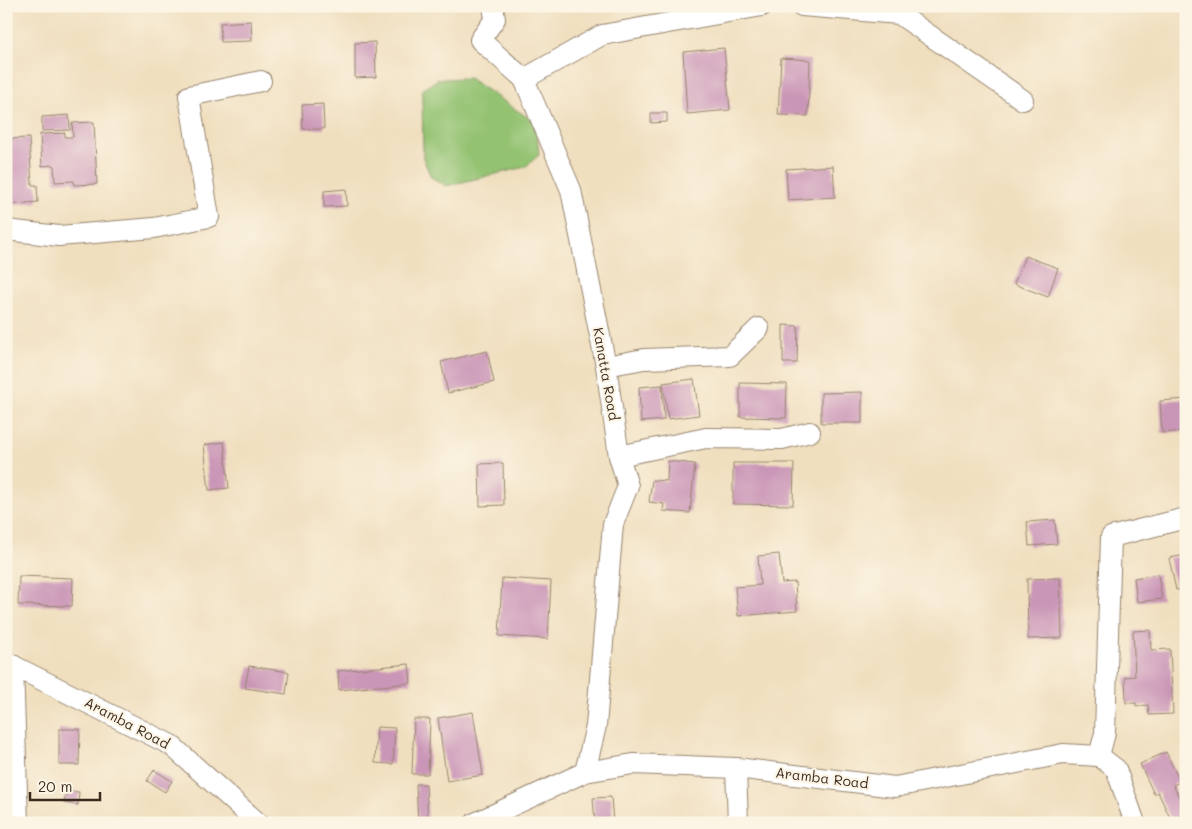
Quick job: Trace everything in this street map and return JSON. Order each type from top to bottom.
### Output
[{"type":"street","name":"Kanatta Road","points":[[493,6],[495,19],[480,40],[524,79],[572,190],[606,366],[619,456],[628,486],[612,524],[596,726],[585,772]]},
{"type":"street","points":[[524,79],[602,35],[762,6]]},
{"type":"street","points":[[802,6],[899,14],[1023,100]]},
{"type":"street","points":[[6,230],[60,236],[154,228],[209,217],[189,96],[262,81]]},
{"type":"street","points":[[606,366],[644,359],[730,356],[759,328]]},
{"type":"street","points":[[619,456],[706,438],[782,439],[810,432]]},
{"type":"street","points":[[1135,823],[1116,769],[1099,756],[1106,733],[1111,537],[1186,518]]},
{"type":"street","points":[[10,664],[18,823]]},
{"type":"street","name":"Aramba Road","points":[[10,664],[171,745],[258,823]]},
{"type":"street","name":"Aramba Road","points":[[475,823],[585,772],[633,764],[736,768],[896,787],[1063,754],[1099,756]]},
{"type":"street","points":[[736,768],[738,823]]},
{"type":"green space","points":[[469,78],[536,123],[539,155],[525,167],[446,186],[431,177],[423,158],[422,90],[438,79]]},
{"type":"building","points":[[251,21],[252,41],[221,42],[220,23]]},
{"type":"building","points":[[375,42],[376,77],[355,78],[355,43]]},
{"type":"building","points":[[724,48],[730,110],[687,114],[683,52]]},
{"type":"building","points":[[781,58],[810,60],[808,116],[778,115]]},
{"type":"building","points":[[323,104],[324,129],[303,129],[302,105]]},
{"type":"building","points":[[651,113],[667,113],[667,122],[651,123]]},
{"type":"building","points":[[69,115],[70,130],[42,131],[42,117]]},
{"type":"building","points":[[94,122],[97,184],[74,185],[74,181],[55,182],[54,165],[42,166],[40,134],[65,133],[65,137],[73,137],[72,123]]},
{"type":"building","points":[[29,138],[32,185],[37,185],[38,202],[6,205],[6,139]]},
{"type":"building","points":[[833,166],[835,197],[788,200],[786,169]]},
{"type":"building","points":[[346,189],[347,206],[324,207],[324,191]]},
{"type":"building","points":[[1025,256],[1058,268],[1048,297],[1014,284]]},
{"type":"building","points":[[783,325],[798,326],[797,363],[783,363]]},
{"type":"building","points":[[487,351],[494,382],[448,393],[441,362]]},
{"type":"building","points":[[694,379],[699,415],[668,419],[663,383]]},
{"type":"building","points":[[740,383],[787,384],[786,418],[740,417]]},
{"type":"building","points":[[662,385],[664,420],[641,422],[639,387]]},
{"type":"building","points":[[862,392],[862,423],[821,423],[821,393]]},
{"type":"building","points":[[1186,399],[1186,431],[1162,433],[1160,401]]},
{"type":"building","points":[[224,442],[229,488],[209,490],[204,445]]},
{"type":"building","points":[[668,461],[695,464],[690,513],[663,511],[664,504],[649,502],[652,480],[667,481]]},
{"type":"building","points":[[503,463],[504,505],[480,506],[479,464]]},
{"type":"building","points":[[733,463],[794,463],[793,505],[733,504]]},
{"type":"building","points":[[1055,520],[1057,544],[1029,546],[1027,522]]},
{"type":"building","points":[[779,554],[782,583],[795,582],[797,611],[738,616],[735,587],[760,585],[758,556]]},
{"type":"building","points":[[1186,555],[1186,588],[1176,590],[1169,558]]},
{"type":"building","points":[[1158,574],[1162,599],[1137,602],[1134,578]]},
{"type":"building","points":[[19,576],[73,578],[72,606],[18,605]]},
{"type":"building","points":[[502,578],[551,581],[548,639],[499,636]]},
{"type":"building","points":[[1060,578],[1062,638],[1028,639],[1027,579]]},
{"type":"building","points":[[1150,630],[1151,650],[1170,649],[1173,714],[1149,715],[1148,705],[1136,706],[1136,703],[1126,703],[1125,677],[1135,676],[1133,631]]},
{"type":"building","points":[[409,664],[411,683],[339,690],[338,671]]},
{"type":"building","points":[[249,666],[289,672],[286,694],[245,688]]},
{"type":"building","points":[[473,712],[483,775],[447,781],[438,718]]},
{"type":"building","points":[[414,719],[430,719],[428,774],[412,774]]},
{"type":"building","points":[[377,727],[395,728],[393,764],[375,763]]},
{"type":"building","points":[[59,729],[80,729],[79,765],[59,765]]},
{"type":"building","points":[[1166,752],[1180,782],[1173,785],[1186,812],[1171,820],[1158,792],[1154,794],[1140,764]]},
{"type":"building","points":[[154,770],[172,781],[165,792],[147,781]]},
{"type":"building","points":[[416,784],[426,784],[428,823],[418,823]]},
{"type":"building","points":[[66,791],[79,792],[78,805],[64,803]]},
{"type":"building","points":[[611,797],[613,823],[595,823],[593,798]]}]
